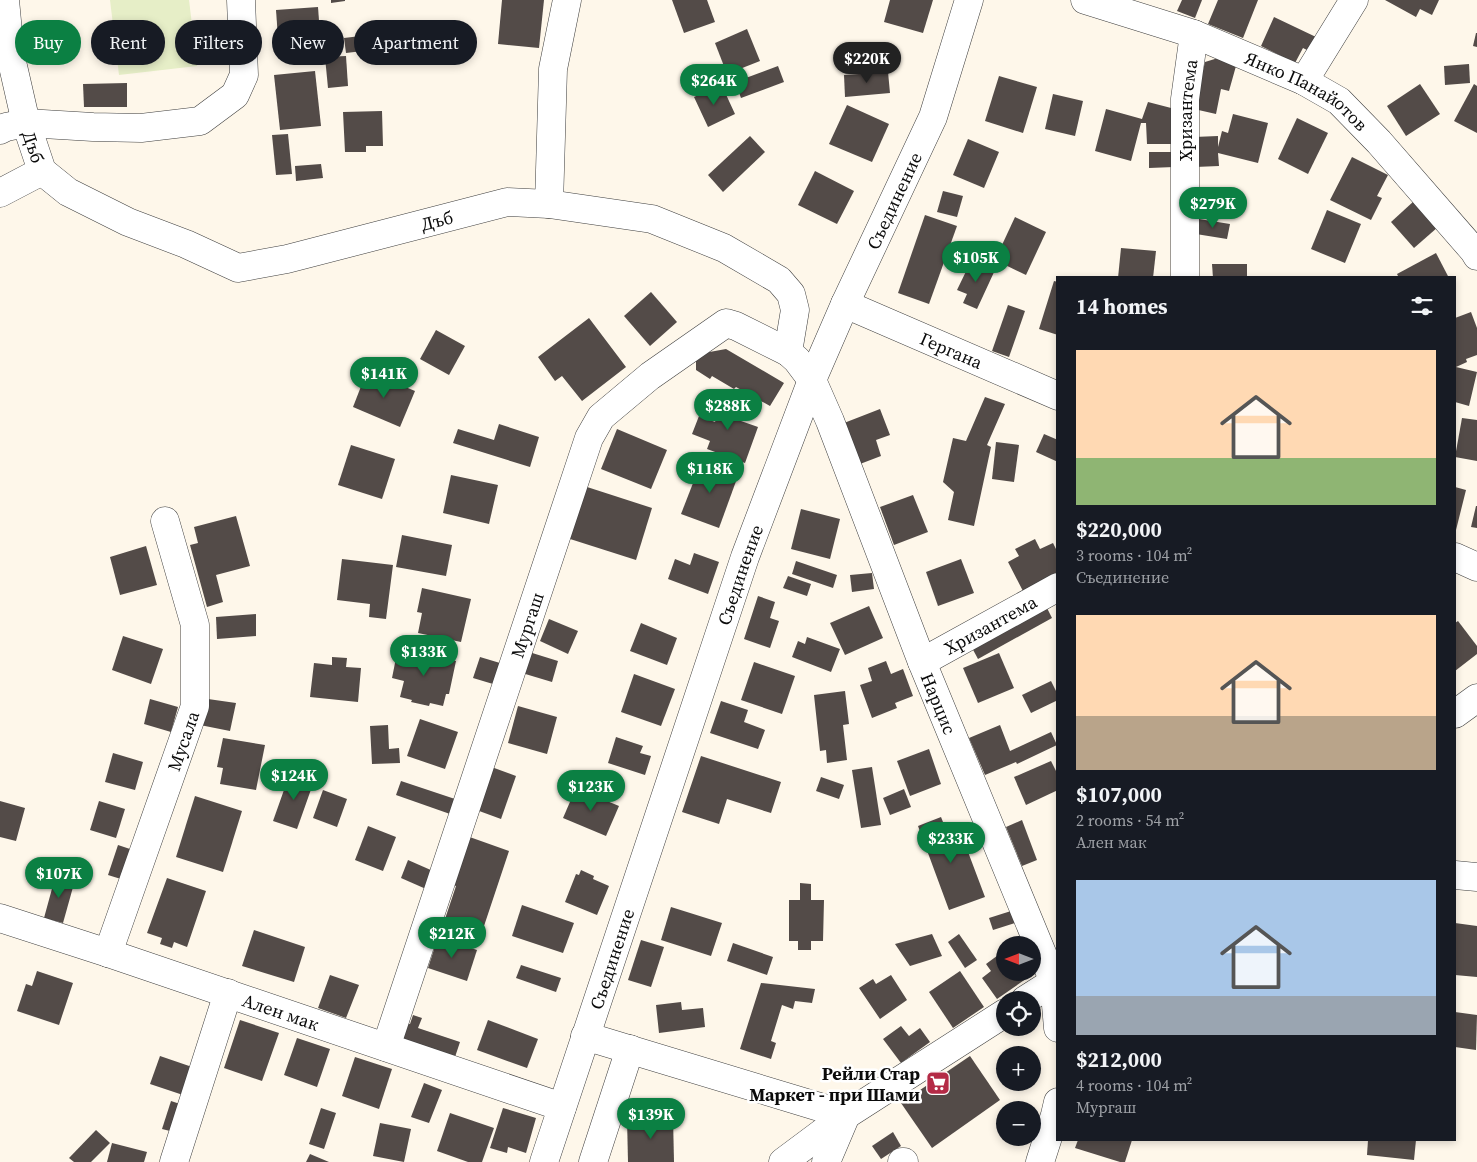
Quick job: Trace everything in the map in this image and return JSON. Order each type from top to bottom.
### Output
[{"type":"street","name":"Дъб","points":[[5,0],[10,52],[26,123],[42,171],[68,192],[128,222],[186,244],[238,268],[287,259],[507,202],[550,204],[652,219],[724,248],[779,280],[791,294],[795,310],[788,352]]},
{"type":"street","name":"Дъб","points":[[0,130],[26,123],[141,128],[200,121],[235,95],[244,75],[241,0]]},
{"type":"street","points":[[550,204],[553,68],[567,0]]},
{"type":"street","name":"Съединение","points":[[544,1162],[745,557],[812,380],[844,304],[933,116],[969,0]]},
{"type":"street","name":"Янко Панайотов","points":[[1085,0],[1194,34],[1304,81],[1340,101],[1476,251]]},
{"type":"street","points":[[1304,81],[1354,0]]},
{"type":"street","name":"Хризантема","points":[[1185,276],[1185,99],[1194,34]]},
{"type":"street","points":[[0,193],[42,171]]},
{"type":"street","name":"Гергана","points":[[844,304],[1056,395]]},
{"type":"street","name":"Мургаш","points":[[386,1047],[589,438],[601,417],[650,376],[726,323],[736,326],[788,352]]},
{"type":"street","points":[[788,352],[797,360],[812,380]]},
{"type":"street","name":"Нарцис","points":[[812,380],[830,421],[922,662],[1056,981]]},
{"type":"street","name":"Мусала","points":[[108,952],[195,706],[195,625],[165,521]]},
{"type":"street","points":[[1456,558],[1477,567]]},
{"type":"street","name":"Хризантема","points":[[922,662],[1056,588]]},
{"type":"street","points":[[1456,713],[1477,698]]},
{"type":"street","points":[[1456,875],[1477,877]]},
{"type":"street","name":"Ален мак","points":[[0,918],[108,952],[562,1107]]},
{"type":"street","points":[[1040,991],[1056,981]]},
{"type":"street","points":[[174,1162],[228,993]]},
{"type":"street","points":[[783,1162],[846,1115],[996,1019]]},
{"type":"street","points":[[585,1036],[846,1115]]},
{"type":"street","points":[[593,1162],[630,1050]]},
{"type":"street","points":[[1040,1162],[1056,1111]]},
{"type":"street","points":[[826,1162],[846,1115]]},
{"type":"green space","points":[[110,0],[189,0],[191,20],[175,20],[175,65],[197,66],[119,75],[118,65],[165,65],[165,20],[112,20]]},
{"type":"building","points":[[331,0],[345,0],[345,1],[331,3]]},
{"type":"building","points":[[502,0],[544,0],[539,48],[498,44]]},
{"type":"building","points":[[672,0],[707,0],[715,22],[684,33]]},
{"type":"building","points":[[890,0],[933,0],[923,33],[884,22]]},
{"type":"building","points":[[1182,0],[1202,0],[1195,18],[1177,11]]},
{"type":"building","points":[[1218,0],[1258,0],[1243,38],[1208,24]]},
{"type":"building","points":[[1385,0],[1439,0],[1432,15],[1420,9],[1416,17]]},
{"type":"building","points":[[318,7],[319,20],[277,20],[276,10]]},
{"type":"building","points":[[1274,17],[1316,37],[1309,51],[1303,48],[1295,63],[1261,46]]},
{"type":"building","points":[[747,29],[760,61],[727,74],[715,43]]},
{"type":"building","points":[[1477,33],[1477,47],[1473,46]]},
{"type":"building","points":[[354,37],[354,52],[346,53],[344,38]]},
{"type":"building","points":[[344,56],[346,56],[348,86],[328,88],[326,65],[344,65]]},
{"type":"building","points":[[1218,58],[1236,66],[1229,91],[1221,89],[1216,114],[1194,109],[1205,62]]},
{"type":"building","points":[[1469,64],[1470,83],[1445,85],[1444,66]]},
{"type":"building","points":[[778,66],[784,82],[741,98],[735,82]]},
{"type":"building","points":[[315,71],[321,126],[280,130],[274,75]]},
{"type":"building","points":[[888,72],[890,93],[845,97],[844,75]]},
{"type":"building","points":[[999,76],[1037,87],[1023,133],[985,121]]},
{"type":"building","points":[[127,83],[127,107],[84,107],[83,84]]},
{"type":"building","points":[[1420,84],[1440,114],[1406,136],[1387,106]]},
{"type":"building","points":[[1474,84],[1477,86],[1477,133],[1454,121]]},
{"type":"building","points":[[723,88],[735,114],[708,127],[694,97],[711,89],[713,93]]},
{"type":"building","points":[[1053,94],[1083,101],[1075,136],[1045,129]]},
{"type":"building","points":[[1148,102],[1175,109],[1174,144],[1147,144],[1146,123],[1141,123],[1131,161],[1095,151],[1106,109],[1142,119]]},
{"type":"building","points":[[847,105],[889,124],[872,162],[829,144]]},
{"type":"building","points":[[382,111],[383,146],[366,146],[366,152],[345,152],[343,112]]},
{"type":"building","points":[[1233,114],[1268,123],[1258,163],[1218,153],[1219,166],[1195,167],[1194,137],[1218,136],[1218,147],[1222,131],[1228,133]]},
{"type":"building","points":[[1297,118],[1328,133],[1308,174],[1278,159]]},
{"type":"building","points":[[288,134],[292,174],[276,175],[272,135]]},
{"type":"building","points":[[750,136],[765,152],[723,192],[708,175]]},
{"type":"building","points":[[968,139],[999,152],[984,188],[953,175]]},
{"type":"building","points":[[1149,152],[1174,152],[1174,167],[1149,168]]},
{"type":"building","points":[[1352,157],[1388,175],[1377,196],[1382,198],[1371,220],[1330,200]]},
{"type":"building","points":[[321,164],[323,178],[296,181],[295,166]]},
{"type":"building","points":[[815,171],[854,191],[837,224],[798,205]]},
{"type":"building","points":[[943,191],[963,196],[957,217],[937,212]]},
{"type":"building","points":[[1414,201],[1438,227],[1414,248],[1391,222]]},
{"type":"building","points":[[1327,210],[1361,224],[1345,263],[1311,249]]},
{"type":"building","points":[[925,215],[957,226],[929,304],[898,293]]},
{"type":"building","points":[[1015,217],[1046,232],[1026,275],[995,260]]},
{"type":"building","points":[[1199,219],[1230,224],[1227,239],[1196,234]]},
{"type":"building","points":[[1121,248],[1156,251],[1153,276],[1118,276]]},
{"type":"building","points":[[1436,253],[1448,276],[1398,276],[1397,274]]},
{"type":"building","points":[[972,259],[995,270],[977,309],[963,303],[967,294],[957,290]]},
{"type":"building","points":[[1212,264],[1247,264],[1247,276],[1213,276]]},
{"type":"building","points":[[1054,281],[1056,282],[1056,334],[1039,329]]},
{"type":"building","points":[[651,292],[677,322],[650,346],[624,316]]},
{"type":"building","points":[[1008,305],[1025,311],[1009,357],[992,351]]},
{"type":"building","points":[[1471,312],[1477,328],[1477,355],[1466,359],[1467,362],[1456,367],[1456,318]]},
{"type":"building","points":[[589,318],[626,367],[582,401],[562,376],[555,381],[538,357]]},
{"type":"building","points":[[436,330],[465,346],[449,375],[420,359]]},
{"type":"building","points":[[726,349],[784,383],[770,406],[736,387],[734,389],[712,376],[710,379],[696,370],[696,361],[704,353]]},
{"type":"building","points":[[1456,367],[1477,372],[1469,406],[1456,402]]},
{"type":"building","points":[[367,371],[415,391],[400,427],[353,407]]},
{"type":"building","points":[[725,395],[748,403],[741,421],[758,427],[745,463],[707,449],[710,441],[692,434],[699,416],[715,422]]},
{"type":"building","points":[[985,397],[1005,404],[987,445],[991,447],[974,526],[948,520],[954,492],[943,482],[953,438],[966,441]]},
{"type":"building","points":[[880,409],[890,435],[876,440],[881,456],[860,464],[844,423]]},
{"type":"building","points":[[1462,418],[1477,420],[1477,461],[1456,457]]},
{"type":"building","points":[[499,424],[539,437],[530,467],[453,443],[458,429],[494,440]]},
{"type":"building","points":[[617,429],[667,450],[651,489],[601,469]]},
{"type":"building","points":[[1044,434],[1056,439],[1056,461],[1036,452]]},
{"type":"building","points":[[996,442],[1019,445],[1014,482],[992,479]]},
{"type":"building","points":[[351,445],[395,459],[382,499],[338,485]]},
{"type":"building","points":[[702,460],[739,473],[719,528],[681,514]]},
{"type":"building","points":[[451,475],[498,485],[489,524],[443,513]]},
{"type":"building","points":[[584,486],[652,508],[636,560],[567,538]]},
{"type":"building","points":[[1456,487],[1466,490],[1456,530]]},
{"type":"building","points":[[913,495],[928,532],[894,545],[880,507]]},
{"type":"building","points":[[1477,506],[1477,528],[1471,527]]},
{"type":"building","points":[[801,509],[840,519],[830,559],[791,549]]},
{"type":"building","points":[[236,516],[250,566],[216,575],[223,602],[207,607],[190,545],[198,543],[194,527]]},
{"type":"building","points":[[402,535],[452,545],[446,576],[396,567]]},
{"type":"building","points":[[1035,539],[1040,549],[1053,543],[1056,549],[1056,580],[1025,595],[1008,562],[1019,556],[1015,549]]},
{"type":"building","points":[[146,546],[157,585],[120,595],[110,557]]},
{"type":"building","points":[[694,553],[719,562],[708,594],[668,579],[675,559],[690,565]]},
{"type":"building","points":[[342,559],[393,565],[386,619],[369,617],[370,604],[337,600]]},
{"type":"building","points":[[961,559],[974,593],[938,606],[926,572]]},
{"type":"building","points":[[796,561],[837,575],[833,588],[792,574]]},
{"type":"building","points":[[872,573],[874,589],[852,592],[850,575]]},
{"type":"building","points":[[788,576],[811,584],[807,596],[783,588]]},
{"type":"building","points":[[422,588],[471,599],[461,642],[418,633],[422,613],[417,612]]},
{"type":"building","points":[[758,596],[775,602],[770,618],[779,621],[770,648],[744,639]]},
{"type":"building","points":[[869,606],[883,638],[845,655],[830,623]]},
{"type":"building","points":[[1046,606],[1052,618],[978,659],[971,646]]},
{"type":"building","points":[[256,614],[256,636],[217,639],[216,617]]},
{"type":"building","points":[[549,619],[578,631],[568,654],[540,641]]},
{"type":"building","points":[[1458,621],[1477,646],[1477,654],[1456,670],[1456,622]]},
{"type":"building","points":[[641,623],[677,638],[667,665],[630,651]]},
{"type":"building","points":[[123,636],[163,649],[151,684],[112,670]]},
{"type":"building","points":[[807,637],[840,649],[831,672],[792,657],[798,641],[805,644]]},
{"type":"building","points":[[398,648],[456,661],[449,694],[446,694],[443,706],[430,703],[429,706],[411,702],[412,700],[400,697],[404,681],[392,678]]},
{"type":"building","points":[[529,652],[558,661],[552,682],[522,673]]},
{"type":"building","points":[[999,653],[1014,688],[978,703],[963,668]]},
{"type":"building","points":[[332,657],[347,658],[346,667],[361,668],[358,702],[310,697],[314,663],[332,665]]},
{"type":"building","points":[[480,657],[500,663],[493,684],[473,678]]},
{"type":"building","points":[[886,661],[891,674],[903,669],[913,696],[895,703],[897,708],[872,718],[860,685],[872,681],[868,668]]},
{"type":"building","points":[[754,662],[795,676],[782,714],[741,700]]},
{"type":"building","points":[[634,674],[675,689],[661,726],[621,712]]},
{"type":"building","points":[[1051,681],[1056,691],[1056,701],[1031,713],[1022,695]]},
{"type":"building","points":[[845,691],[849,724],[843,725],[847,760],[827,763],[826,750],[820,751],[814,695]]},
{"type":"building","points":[[150,699],[178,707],[171,732],[144,724]]},
{"type":"building","points":[[208,699],[236,703],[230,731],[195,724]]},
{"type":"building","points":[[721,701],[748,710],[744,722],[765,730],[758,749],[710,733]]},
{"type":"building","points":[[518,706],[557,717],[547,754],[508,743]]},
{"type":"building","points":[[420,719],[458,732],[445,769],[407,756]]},
{"type":"building","points":[[388,725],[389,749],[399,748],[400,763],[372,764],[370,726]]},
{"type":"building","points":[[1000,725],[1010,751],[1051,732],[1056,745],[1017,764],[1016,762],[985,775],[969,738]]},
{"type":"building","points":[[616,737],[643,746],[640,753],[651,756],[645,775],[608,763]]},
{"type":"building","points":[[223,738],[265,745],[256,790],[220,784],[223,768],[217,767]]},
{"type":"building","points":[[929,749],[941,784],[910,796],[897,761]]},
{"type":"building","points":[[113,753],[143,762],[135,790],[105,782]]},
{"type":"building","points":[[701,756],[781,782],[771,813],[727,799],[719,824],[682,812]]},
{"type":"building","points":[[1051,761],[1056,771],[1056,791],[1026,805],[1014,777]]},
{"type":"building","points":[[486,765],[516,776],[501,819],[471,808]]},
{"type":"building","points":[[872,767],[881,825],[861,828],[852,770]]},
{"type":"building","points":[[290,773],[314,781],[297,829],[273,821]]},
{"type":"building","points":[[821,777],[844,785],[839,799],[816,791]]},
{"type":"building","points":[[401,781],[455,799],[450,814],[396,795]]},
{"type":"building","points":[[576,788],[619,806],[606,836],[563,818]]},
{"type":"building","points":[[904,789],[911,807],[890,815],[883,798]]},
{"type":"building","points":[[323,790],[347,799],[337,827],[313,818]]},
{"type":"building","points":[[195,796],[242,811],[223,872],[176,857]]},
{"type":"building","points":[[0,801],[25,808],[16,841],[0,837]]},
{"type":"building","points":[[99,801],[125,809],[116,838],[90,830]]},
{"type":"building","points":[[941,817],[947,832],[959,828],[985,897],[949,910],[918,826]]},
{"type":"building","points":[[1022,820],[1037,860],[1022,866],[1006,827]]},
{"type":"building","points":[[368,826],[396,837],[383,871],[355,860]]},
{"type":"building","points":[[464,835],[509,851],[481,935],[444,922],[456,886],[447,883]]},
{"type":"building","points":[[118,845],[133,850],[124,880],[108,875]]},
{"type":"building","points":[[408,860],[433,871],[426,889],[401,878]]},
{"type":"building","points":[[581,870],[594,876],[593,879],[609,886],[597,915],[565,902],[576,874],[579,875]]},
{"type":"building","points":[[56,874],[75,880],[63,923],[44,918]]},
{"type":"building","points":[[167,878],[206,891],[187,947],[174,942],[172,948],[160,944],[162,938],[147,933]]},
{"type":"building","points":[[800,883],[811,884],[811,900],[824,900],[823,941],[811,941],[811,950],[798,950],[798,941],[789,941],[789,900],[800,900]]},
{"type":"building","points":[[522,905],[574,923],[563,953],[512,936]]},
{"type":"building","points":[[671,907],[722,923],[711,956],[661,940]]},
{"type":"building","points":[[1011,911],[1015,923],[993,930],[989,918]]},
{"type":"building","points":[[1456,923],[1477,926],[1477,977],[1456,975]]},
{"type":"building","points":[[254,930],[305,947],[294,982],[242,966]]},
{"type":"building","points":[[932,934],[942,956],[910,966],[895,944]]},
{"type":"building","points":[[959,934],[977,960],[965,968],[948,942]]},
{"type":"building","points":[[438,937],[477,950],[467,981],[428,968]]},
{"type":"building","points":[[641,940],[664,947],[651,987],[628,980]]},
{"type":"building","points":[[733,943],[773,957],[767,975],[727,961]]},
{"type":"building","points":[[996,957],[996,981],[1023,981],[1009,991],[996,991],[996,998],[982,978],[991,971],[986,964]]},
{"type":"building","points":[[521,965],[561,978],[556,992],[516,978]]},
{"type":"building","points":[[37,971],[73,983],[59,1025],[17,1011],[26,984],[32,986]]},
{"type":"building","points":[[960,971],[984,1007],[953,1028],[929,992]]},
{"type":"building","points":[[330,975],[359,985],[346,1018],[318,1008]]},
{"type":"building","points":[[891,975],[907,1000],[880,1019],[859,988],[873,979],[876,984]]},
{"type":"building","points":[[761,983],[815,989],[812,1003],[795,1001],[793,1009],[782,1005],[771,1041],[776,1043],[771,1059],[740,1049]]},
{"type":"building","points":[[681,1002],[682,1010],[703,1008],[705,1027],[659,1033],[656,1005]]},
{"type":"building","points":[[1456,1012],[1477,1015],[1476,1050],[1456,1047]]},
{"type":"building","points":[[413,1015],[422,1018],[418,1028],[460,1042],[453,1063],[392,1043],[399,1021],[410,1024]]},
{"type":"building","points":[[240,1020],[279,1033],[262,1081],[224,1068]]},
{"type":"building","points":[[488,1020],[538,1039],[527,1068],[477,1050]]},
{"type":"building","points":[[901,1026],[909,1036],[920,1028],[930,1042],[901,1063],[883,1039]]},
{"type":"building","points":[[297,1038],[330,1049],[317,1087],[284,1075]]},
{"type":"building","points":[[160,1056],[198,1069],[189,1097],[150,1084]]},
{"type":"building","points":[[970,1056],[1000,1100],[932,1148],[901,1103]]},
{"type":"building","points":[[355,1057],[392,1069],[379,1109],[342,1096]]},
{"type":"building","points":[[424,1083],[442,1090],[429,1123],[411,1117]]},
{"type":"building","points":[[171,1101],[186,1106],[178,1133],[162,1129]]},
{"type":"building","points":[[321,1108],[336,1113],[324,1149],[309,1144]]},
{"type":"building","points":[[503,1108],[536,1118],[526,1153],[508,1147],[507,1153],[490,1148]]},
{"type":"building","points":[[450,1113],[494,1128],[482,1162],[468,1162],[437,1151]]},
{"type":"building","points":[[673,1117],[674,1162],[628,1162],[627,1118]]},
{"type":"building","points":[[380,1123],[411,1129],[404,1162],[373,1156]]},
{"type":"building","points":[[96,1130],[110,1143],[91,1162],[74,1162],[69,1158]]},
{"type":"building","points":[[893,1132],[901,1146],[881,1159],[872,1146]]},
{"type":"building","points":[[1078,1141],[1132,1141],[1125,1162],[1075,1148]]},
{"type":"building","points":[[1368,1141],[1416,1141],[1414,1160],[1367,1155]]},
{"type":"building","points":[[112,1143],[147,1152],[144,1162],[107,1162]]},
{"type":"building","points":[[310,1154],[329,1162],[306,1162]]},
{"type":"place","name":"Рейли Стар Маркет - при Шами","points":[[938,1083]]}]
